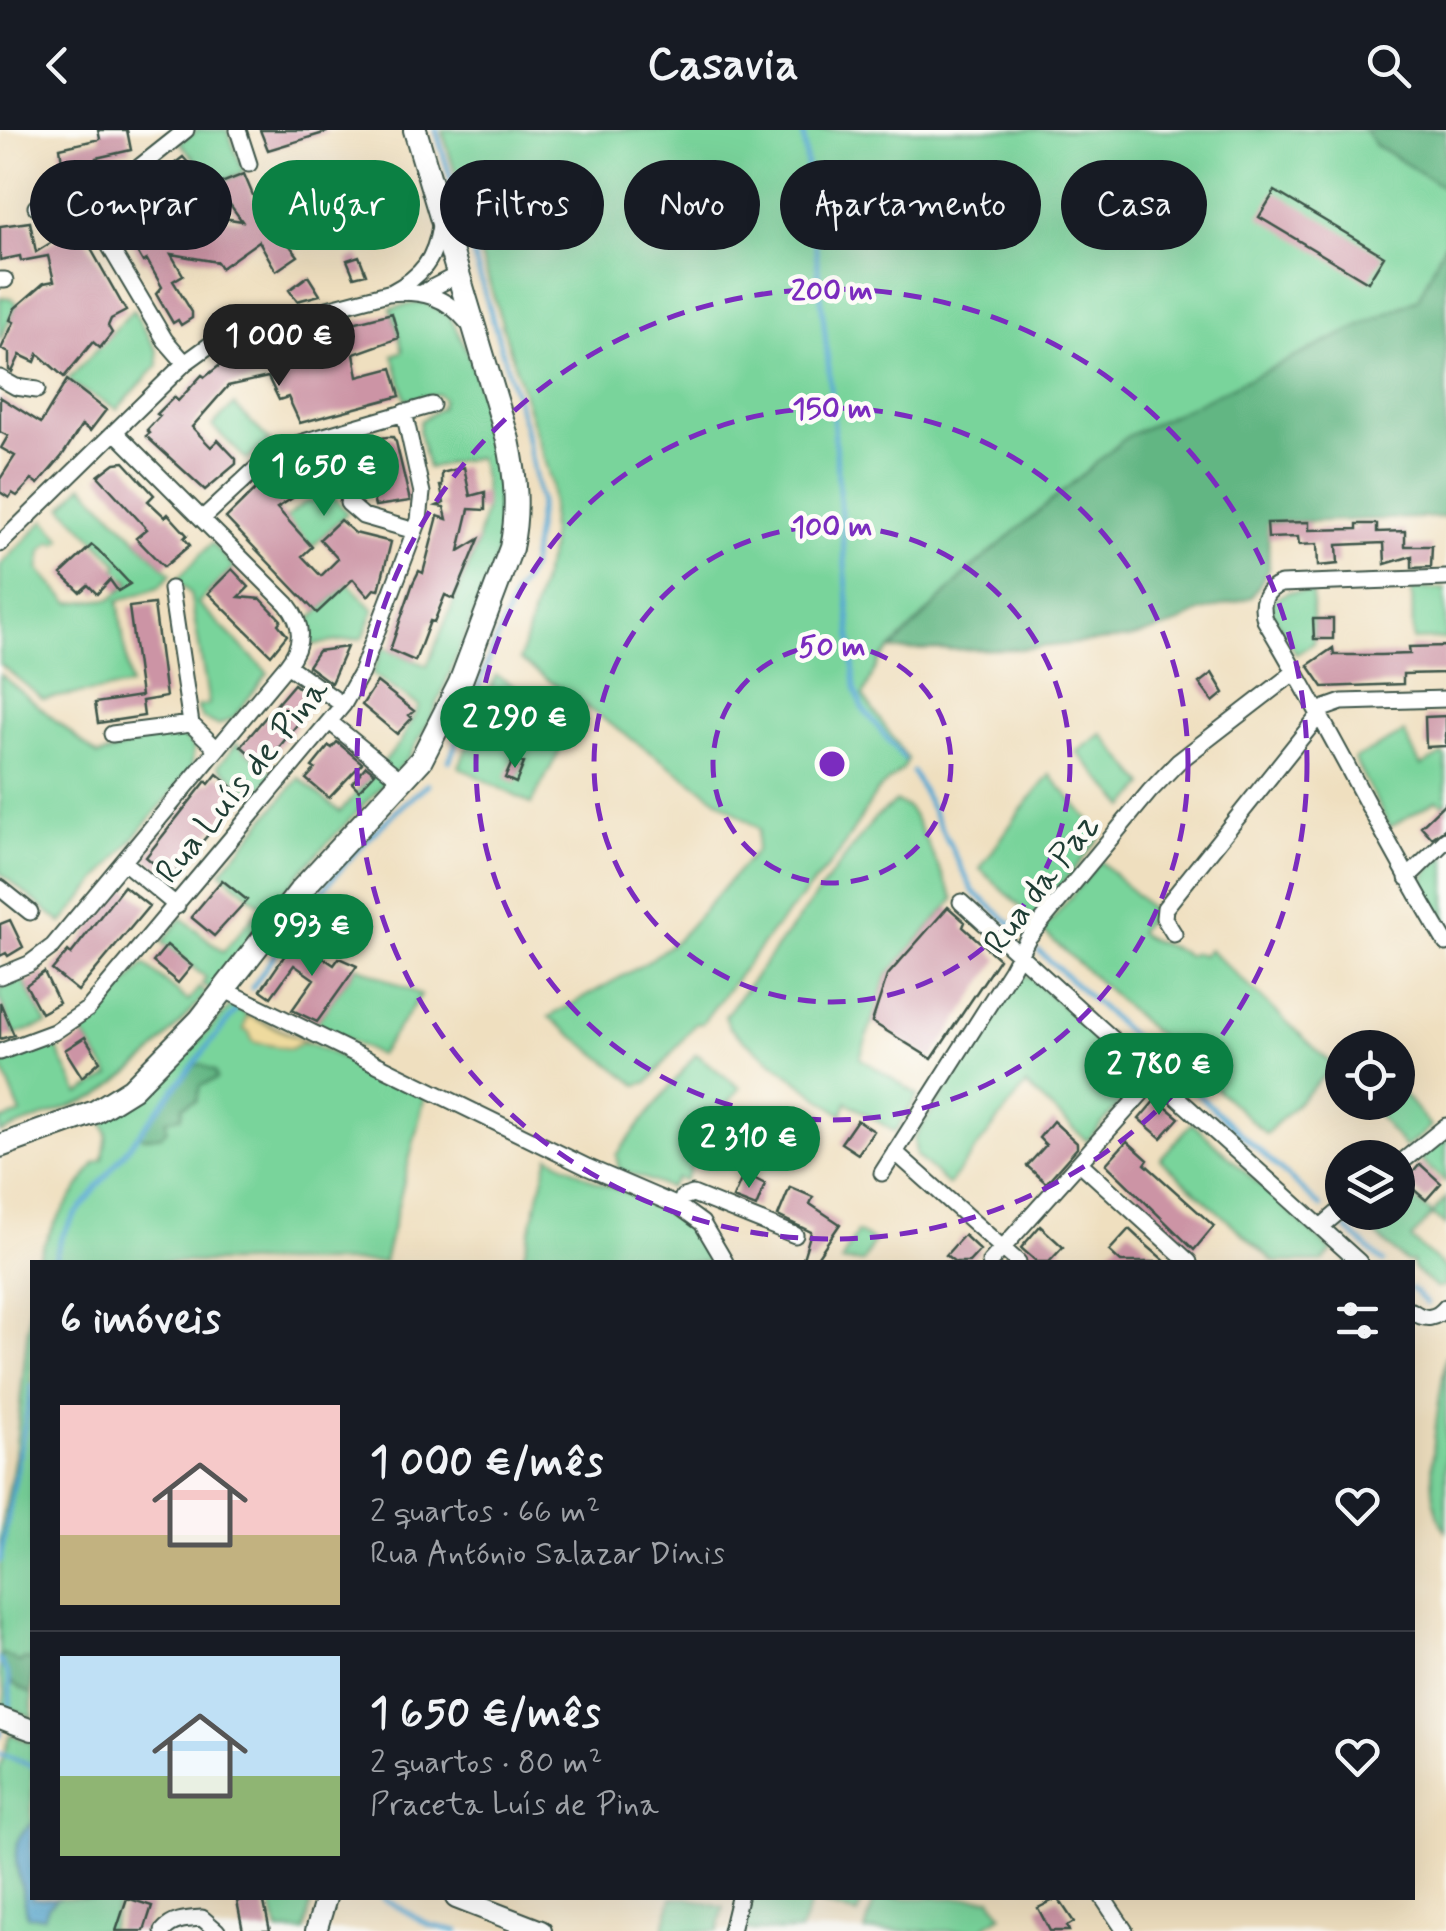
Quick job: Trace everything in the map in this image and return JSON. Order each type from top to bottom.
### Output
[{"type":"main road","points":[[415,130],[440,217]]},
{"type":"main road","points":[[0,1146],[95,1112],[132,1089],[176,1047],[301,890],[421,760],[460,682],[508,558],[517,502],[508,440],[450,250]]},
{"type":"main road","points":[[0,1718],[30,1729]]},
{"type":"main road","points":[[316,1931],[325,1900]]},
{"type":"main road","points":[[461,1900],[541,1931]]},
{"type":"street","points":[[148,160],[186,130]]},
{"type":"street","points":[[238,130],[248,164]]},
{"type":"street","points":[[388,294],[426,267],[437,248],[440,227]]},
{"type":"street","points":[[112,250],[165,340],[184,363]]},
{"type":"street","points":[[418,276],[457,274]]},
{"type":"street","points":[[422,293],[457,274]]},
{"type":"street","points":[[0,544],[184,363],[214,342],[234,334],[388,294],[422,293],[446,301],[457,310],[481,352]]},
{"type":"street","points":[[0,378],[16,388],[37,390]]},
{"type":"street","points":[[202,519],[276,450],[432,405]]},
{"type":"street","name":"Rua Luís de Pina","points":[[0,1052],[54,1032],[88,1009],[343,705],[361,673],[415,531],[422,493],[404,412]]},
{"type":"street","points":[[0,976],[29,964],[53,946],[287,666],[299,644],[295,613],[116,432]]},
{"type":"street","points":[[348,503],[364,516],[415,531]]},
{"type":"street","points":[[0,518],[16,528]]},
{"type":"street","points":[[1446,578],[1281,584],[1264,596],[1264,620],[1320,712],[1407,878],[1446,943]]},
{"type":"street","points":[[171,589],[190,724],[216,749]]},
{"type":"street","points":[[287,666],[343,705]]},
{"type":"street","name":"Rua da Paz","points":[[882,1173],[1018,953],[1163,776],[1296,671]]},
{"type":"street","points":[[1174,934],[1164,918],[1166,908],[1320,712],[1330,704],[1342,702],[1446,699]]},
{"type":"street","points":[[330,722],[396,776]]},
{"type":"street","points":[[112,734],[190,724]]},
{"type":"street","points":[[1407,878],[1446,840]]},
{"type":"street","points":[[124,862],[177,906]]},
{"type":"street","points":[[0,888],[30,912]]},
{"type":"street","points":[[962,902],[1356,1260]]},
{"type":"street","points":[[225,990],[587,1168],[680,1206],[702,1224],[724,1260]]},
{"type":"street","points":[[992,1260],[1173,1058]]},
{"type":"street","points":[[1415,1151],[1446,1126]]},
{"type":"street","points":[[895,1152],[1016,1260]]},
{"type":"street","points":[[1080,1163],[1187,1260]]},
{"type":"street","points":[[680,1206],[683,1197],[692,1194],[795,1235]]},
{"type":"street","points":[[1321,1227],[1325,1224]]},
{"type":"street","points":[[1415,1312],[1435,1317],[1446,1307]]},
{"type":"street","points":[[730,1931],[738,1900]]},
{"type":"street","points":[[1104,1900],[1124,1931]]},
{"type":"street","points":[[163,1931],[184,1919],[202,1918],[217,1931]]},
{"type":"green space","points":[[198,130],[227,130],[244,172],[232,177],[232,160],[195,160],[180,142]]},
{"type":"green space","points":[[442,130],[1365,130],[1375,145],[1446,189],[1446,241],[1418,299],[1128,436],[970,570],[880,659],[863,696],[908,759],[903,769],[877,791],[838,855],[702,1023],[695,1024],[649,1082],[637,1085],[549,1017],[646,963],[678,939],[756,851],[759,829],[520,660],[550,551],[552,485],[479,250],[604,250],[604,160],[451,160]]},
{"type":"green space","points":[[1365,130],[1446,130],[1446,189],[1375,144]]},
{"type":"green space","points":[[1446,241],[1446,517],[1268,523],[1269,569],[1252,597],[1130,638],[1020,649],[891,650],[970,570],[1128,436],[1418,299]]},
{"type":"green space","points":[[0,297],[17,303],[0,341]]},
{"type":"green space","points":[[423,302],[449,316],[458,332],[495,440],[506,507],[494,566],[433,714],[409,757],[304,868],[210,989],[202,984],[206,978],[162,942],[182,918],[223,952],[262,906],[221,872],[299,778],[340,812],[400,743],[419,706],[372,674],[383,647],[427,666],[476,548],[485,510],[478,457],[428,468],[420,421],[441,408],[443,399],[438,394],[406,400],[393,355],[403,351],[391,308]]},
{"type":"green space","points":[[133,310],[157,351],[158,365],[117,409],[67,381]]},
{"type":"green space","points":[[234,405],[270,441],[247,460],[212,426]]},
{"type":"green space","points":[[83,485],[171,574],[159,587],[118,601],[130,686],[43,699],[0,664],[0,566],[45,520],[62,539],[56,544],[52,541],[42,551],[39,570],[70,603],[111,599],[130,583],[119,579],[119,565],[63,507]]},
{"type":"green space","points":[[332,495],[347,513],[312,547],[285,519],[304,503]]},
{"type":"green space","points":[[212,543],[234,567],[198,603],[268,673],[233,718],[218,725],[202,718],[197,707],[209,704],[190,593],[177,580]]},
{"type":"green space","points":[[348,583],[374,610],[363,638],[310,645],[309,621]]},
{"type":"green space","points":[[1412,589],[1445,589],[1446,639],[1413,640]]},
{"type":"green space","points":[[1288,592],[1312,592],[1314,643],[1296,654],[1272,613],[1273,600]]},
{"type":"green space","points":[[0,674],[98,756],[126,747],[128,741],[162,734],[181,734],[194,748],[191,770],[62,923],[0,873]]},
{"type":"green space","points":[[496,675],[575,722],[531,804],[459,767]]},
{"type":"green space","points":[[1404,733],[1421,766],[1443,754],[1446,758],[1446,808],[1437,800],[1390,827],[1354,759]]},
{"type":"green space","points":[[1102,734],[1145,785],[1126,807],[1077,752]]},
{"type":"green space","points":[[237,743],[274,774],[255,796],[218,766]]},
{"type":"green space","points":[[1050,775],[1102,835],[1034,919],[980,869]]},
{"type":"green space","points":[[896,802],[907,807],[915,818],[954,899],[887,976],[860,1058],[918,1095],[895,1132],[847,1102],[842,1115],[739,1036],[729,1027],[725,1016],[875,818]]},
{"type":"green space","points":[[1446,854],[1445,929],[1422,883],[1429,869]]},
{"type":"green space","points":[[1100,861],[1154,912],[1138,932],[1187,956],[1203,955],[1209,949],[1325,1058],[1325,1075],[1266,1134],[1043,931]]},
{"type":"green space","points":[[144,964],[188,1001],[199,988],[206,994],[148,1058],[99,1096],[0,1133],[0,1121],[21,1114],[0,1062],[55,1045],[79,1094],[110,1076],[80,1029],[114,1000]]},
{"type":"green space","points":[[357,966],[421,995],[379,1055],[315,1024]]},
{"type":"green space","points":[[1022,975],[1030,977],[1130,1067],[1135,1086],[1087,1141],[1026,1085],[948,1185],[916,1156],[914,1138]]},
{"type":"green space","points":[[23,980],[47,1024],[14,1035],[0,1000],[0,988]]},
{"type":"green space","points":[[232,1005],[425,1096],[384,1260],[38,1260],[63,1211],[95,1163],[103,1159],[107,1134],[102,1119],[157,1084]]},
{"type":"green space","points":[[696,1054],[740,1088],[699,1140],[704,1144],[684,1181],[676,1178],[669,1188],[619,1169],[616,1155]]},
{"type":"green space","points":[[201,1064],[215,1072],[217,1079],[200,1086],[197,1100],[183,1106],[181,1117],[166,1120],[167,1129],[162,1135],[139,1135],[194,1066]]},
{"type":"green space","points":[[1415,1108],[1431,1127],[1415,1140],[1398,1140],[1382,1120],[1415,1120]]},
{"type":"green space","points":[[1192,1123],[1332,1251],[1325,1260],[1272,1260],[1160,1159]]},
{"type":"green space","points":[[1446,1139],[1446,1182],[1419,1159]]},
{"type":"green space","points":[[549,1156],[597,1182],[664,1205],[694,1225],[711,1260],[523,1260]]},
{"type":"green space","points":[[1446,1198],[1446,1226],[1432,1215],[1411,1239],[1446,1269],[1444,1287],[1436,1288],[1415,1270],[1415,1260],[1404,1260],[1371,1230],[1415,1230],[1415,1200],[1432,1214]]},
{"type":"green space","points":[[857,1232],[874,1241],[864,1260],[842,1260]]},
{"type":"green space","points":[[30,1306],[30,1716],[3,1706],[5,1691],[0,1675],[0,1537],[15,1456]]},
{"type":"green space","points":[[1446,1355],[1446,1531],[1433,1495],[1432,1472]]},
{"type":"green space","points":[[4,1654],[19,1662],[30,1660],[30,1693],[12,1683],[0,1658]]},
{"type":"green space","points":[[10,1734],[30,1742],[30,1900],[119,1900],[109,1931],[0,1931],[0,1769]]},
{"type":"green space","points":[[270,1900],[312,1900],[305,1931],[278,1931]]},
{"type":"green space","points":[[671,1900],[695,1900],[724,1908],[718,1931],[663,1931]]},
{"type":"green space","points":[[749,1900],[862,1900],[858,1915],[811,1902],[800,1931],[742,1928]]},
{"type":"green space","points":[[874,1900],[992,1900],[1002,1915],[983,1931],[865,1931]]},
{"type":"sand","points":[[247,1015],[311,1044],[301,1043],[291,1049],[253,1042],[244,1030]]},
{"type":"water","points":[[30,1825],[30,1900],[55,1900],[44,1917],[27,1916],[16,1854],[23,1832]]},
{"type":"building","points":[[98,130],[127,130],[131,150],[97,160],[62,160],[60,148],[100,139]]},
{"type":"building","points":[[260,130],[327,130],[327,132],[268,150]]},
{"type":"building","points":[[244,174],[252,193],[252,246],[221,268],[217,262],[171,254],[183,275],[173,281],[192,318],[181,325],[178,320],[173,323],[156,294],[162,287],[147,260],[143,262],[136,250],[232,250],[232,219],[242,221],[232,207],[232,179]]},
{"type":"building","points":[[1275,191],[1384,256],[1368,282],[1259,217]]},
{"type":"building","points":[[30,222],[30,250],[36,252],[92,250],[126,311],[111,319],[108,326],[112,333],[100,348],[93,342],[64,377],[38,354],[35,362],[20,355],[12,372],[9,370],[9,353],[1,349],[14,322],[10,320],[15,308],[44,283],[54,281],[48,256],[0,260],[0,226]]},
{"type":"building","points":[[264,250],[293,250],[298,256],[276,271]]},
{"type":"building","points":[[359,256],[366,274],[354,277],[347,260]]},
{"type":"building","points":[[308,276],[320,295],[297,301],[289,290]]},
{"type":"building","points":[[392,313],[399,338],[354,354],[358,377],[392,368],[400,396],[300,423],[288,397],[279,400],[268,377],[228,386],[192,427],[211,447],[218,440],[236,459],[236,464],[205,490],[146,436],[160,416],[157,414],[174,397],[178,401],[202,375],[205,377],[229,358],[226,355]]},
{"type":"building","points":[[67,380],[106,410],[90,431],[82,425],[38,484],[32,480],[17,496],[12,493],[9,498],[0,492],[0,479],[15,456],[1,448],[8,436],[0,432],[0,397],[41,423]]},
{"type":"building","points":[[387,437],[396,442],[410,501],[375,506],[371,490],[360,493],[357,472],[308,488],[277,508],[312,547],[302,556],[321,576],[338,559],[320,539],[340,520],[355,533],[391,542],[379,590],[374,589],[368,596],[353,579],[317,613],[226,518],[272,473],[308,455],[309,458],[355,442]]},
{"type":"building","points":[[124,462],[154,495],[148,501],[165,517],[168,514],[187,535],[184,538],[190,545],[164,567],[136,538],[147,529],[98,476],[115,463]]},
{"type":"building","points":[[464,467],[470,496],[485,492],[485,510],[469,509],[459,551],[479,539],[454,599],[445,595],[415,661],[390,650],[413,583],[419,571],[423,573],[438,516],[447,519],[444,507],[437,506],[444,503],[442,473]]},
{"type":"building","points":[[1309,522],[1309,530],[1357,529],[1357,524],[1377,524],[1377,532],[1405,531],[1405,546],[1432,546],[1431,567],[1412,568],[1412,556],[1385,564],[1384,543],[1337,545],[1338,564],[1318,566],[1317,544],[1299,545],[1298,537],[1268,538],[1267,523]]},
{"type":"building","points":[[92,545],[130,584],[118,591],[110,580],[97,594],[88,585],[80,592],[61,574]]},
{"type":"building","points":[[232,569],[249,587],[239,597],[261,599],[281,620],[278,624],[287,635],[271,655],[208,593]]},
{"type":"building","points":[[154,604],[166,697],[142,701],[144,716],[98,723],[95,703],[141,696],[129,607]]},
{"type":"building","points":[[1313,619],[1333,619],[1333,639],[1314,639]]},
{"type":"building","points":[[1446,646],[1446,673],[1403,674],[1403,684],[1323,687],[1308,665],[1333,648],[1334,655],[1380,655],[1410,654],[1409,647]]},
{"type":"building","points":[[347,647],[331,683],[308,666],[318,651]]},
{"type":"building","points":[[1212,673],[1224,693],[1213,702],[1199,683]]},
{"type":"building","points":[[377,682],[414,711],[397,734],[362,705]]},
{"type":"building","points":[[294,684],[316,701],[264,766],[241,746]]},
{"type":"building","points":[[1446,716],[1446,746],[1426,747],[1425,717]]},
{"type":"building","points":[[337,742],[362,763],[329,798],[306,779],[329,746],[332,748]]},
{"type":"building","points":[[513,760],[524,763],[516,783],[505,778]]},
{"type":"building","points":[[366,766],[375,773],[359,790],[352,783]]},
{"type":"building","points":[[217,774],[241,794],[235,804],[174,874],[163,865],[160,869],[146,857],[206,781],[209,784]]},
{"type":"building","points":[[1446,802],[1446,828],[1432,838],[1421,826]]},
{"type":"building","points":[[222,880],[247,900],[214,936],[191,917]]},
{"type":"building","points":[[124,886],[149,906],[78,991],[52,970],[68,951],[71,954]]},
{"type":"building","points":[[948,907],[965,922],[963,927],[999,959],[932,1059],[872,1022],[887,976]]},
{"type":"building","points":[[10,920],[23,947],[0,956],[0,924]]},
{"type":"building","points":[[296,939],[334,965],[339,958],[357,966],[317,1022],[292,1010],[314,979],[294,965],[271,997],[261,990]]},
{"type":"building","points":[[167,945],[192,966],[178,983],[153,962]]},
{"type":"building","points":[[44,972],[59,1003],[41,1013],[26,985]]},
{"type":"building","points":[[0,1002],[14,1035],[0,1039]]},
{"type":"building","points":[[85,1037],[100,1061],[82,1077],[65,1050]]},
{"type":"building","points":[[1156,1099],[1179,1118],[1161,1138],[1139,1119]]},
{"type":"building","points":[[857,1120],[874,1131],[858,1154],[841,1143]]},
{"type":"building","points":[[1053,1121],[1077,1143],[1077,1148],[1046,1183],[1027,1166],[1046,1145],[1039,1138]]},
{"type":"building","points":[[1127,1141],[1148,1160],[1145,1164],[1214,1226],[1194,1250],[1106,1164]]},
{"type":"building","points":[[1420,1164],[1441,1183],[1426,1200],[1415,1191],[1415,1170]]},
{"type":"building","points":[[744,1173],[765,1184],[756,1207],[733,1198]]},
{"type":"building","points":[[790,1187],[813,1197],[810,1204],[840,1224],[815,1260],[803,1260],[811,1232],[778,1216]]},
{"type":"building","points":[[1040,1226],[1063,1247],[1051,1260],[1035,1260],[1021,1248]]},
{"type":"building","points":[[1129,1229],[1164,1260],[1119,1260],[1109,1251]]},
{"type":"building","points":[[964,1235],[980,1250],[971,1260],[952,1260],[946,1255]]},
{"type":"building","points":[[126,1900],[152,1906],[144,1931],[116,1931]]},
{"type":"building","points":[[263,1900],[270,1931],[243,1931],[237,1901]]},
{"type":"building","points":[[1059,1900],[1074,1922],[1067,1926],[1069,1931],[1050,1931],[1038,1908]]},
{"type":"waterway","points":[[436,130],[524,424],[540,501],[530,570],[514,596],[449,761]]},
{"type":"waterway","points":[[803,130],[831,390],[855,688],[862,708],[904,759]]},
{"type":"waterway","points":[[913,772],[973,891],[1015,927]]},
{"type":"waterway","points":[[252,988],[332,879],[377,830],[428,784]]},
{"type":"waterway","points":[[1039,951],[1154,1056]]},
{"type":"waterway","points":[[55,1260],[73,1218],[237,1009]]},
{"type":"waterway","points":[[1180,1078],[1321,1207]]},
{"type":"waterway","points":[[1348,1230],[1381,1260]]},
{"type":"waterway","points":[[1415,1292],[1427,1303]]},
{"type":"waterway","points":[[0,1561],[30,1397]]},
{"type":"waterway","points":[[0,1660],[9,1682],[10,1706]]},
{"type":"waterway","points":[[0,1736],[1,1731]]},
{"type":"waterway","points":[[0,1754],[30,1765]]},
{"type":"waterway","points":[[386,1900],[429,1925],[458,1931]]}]
